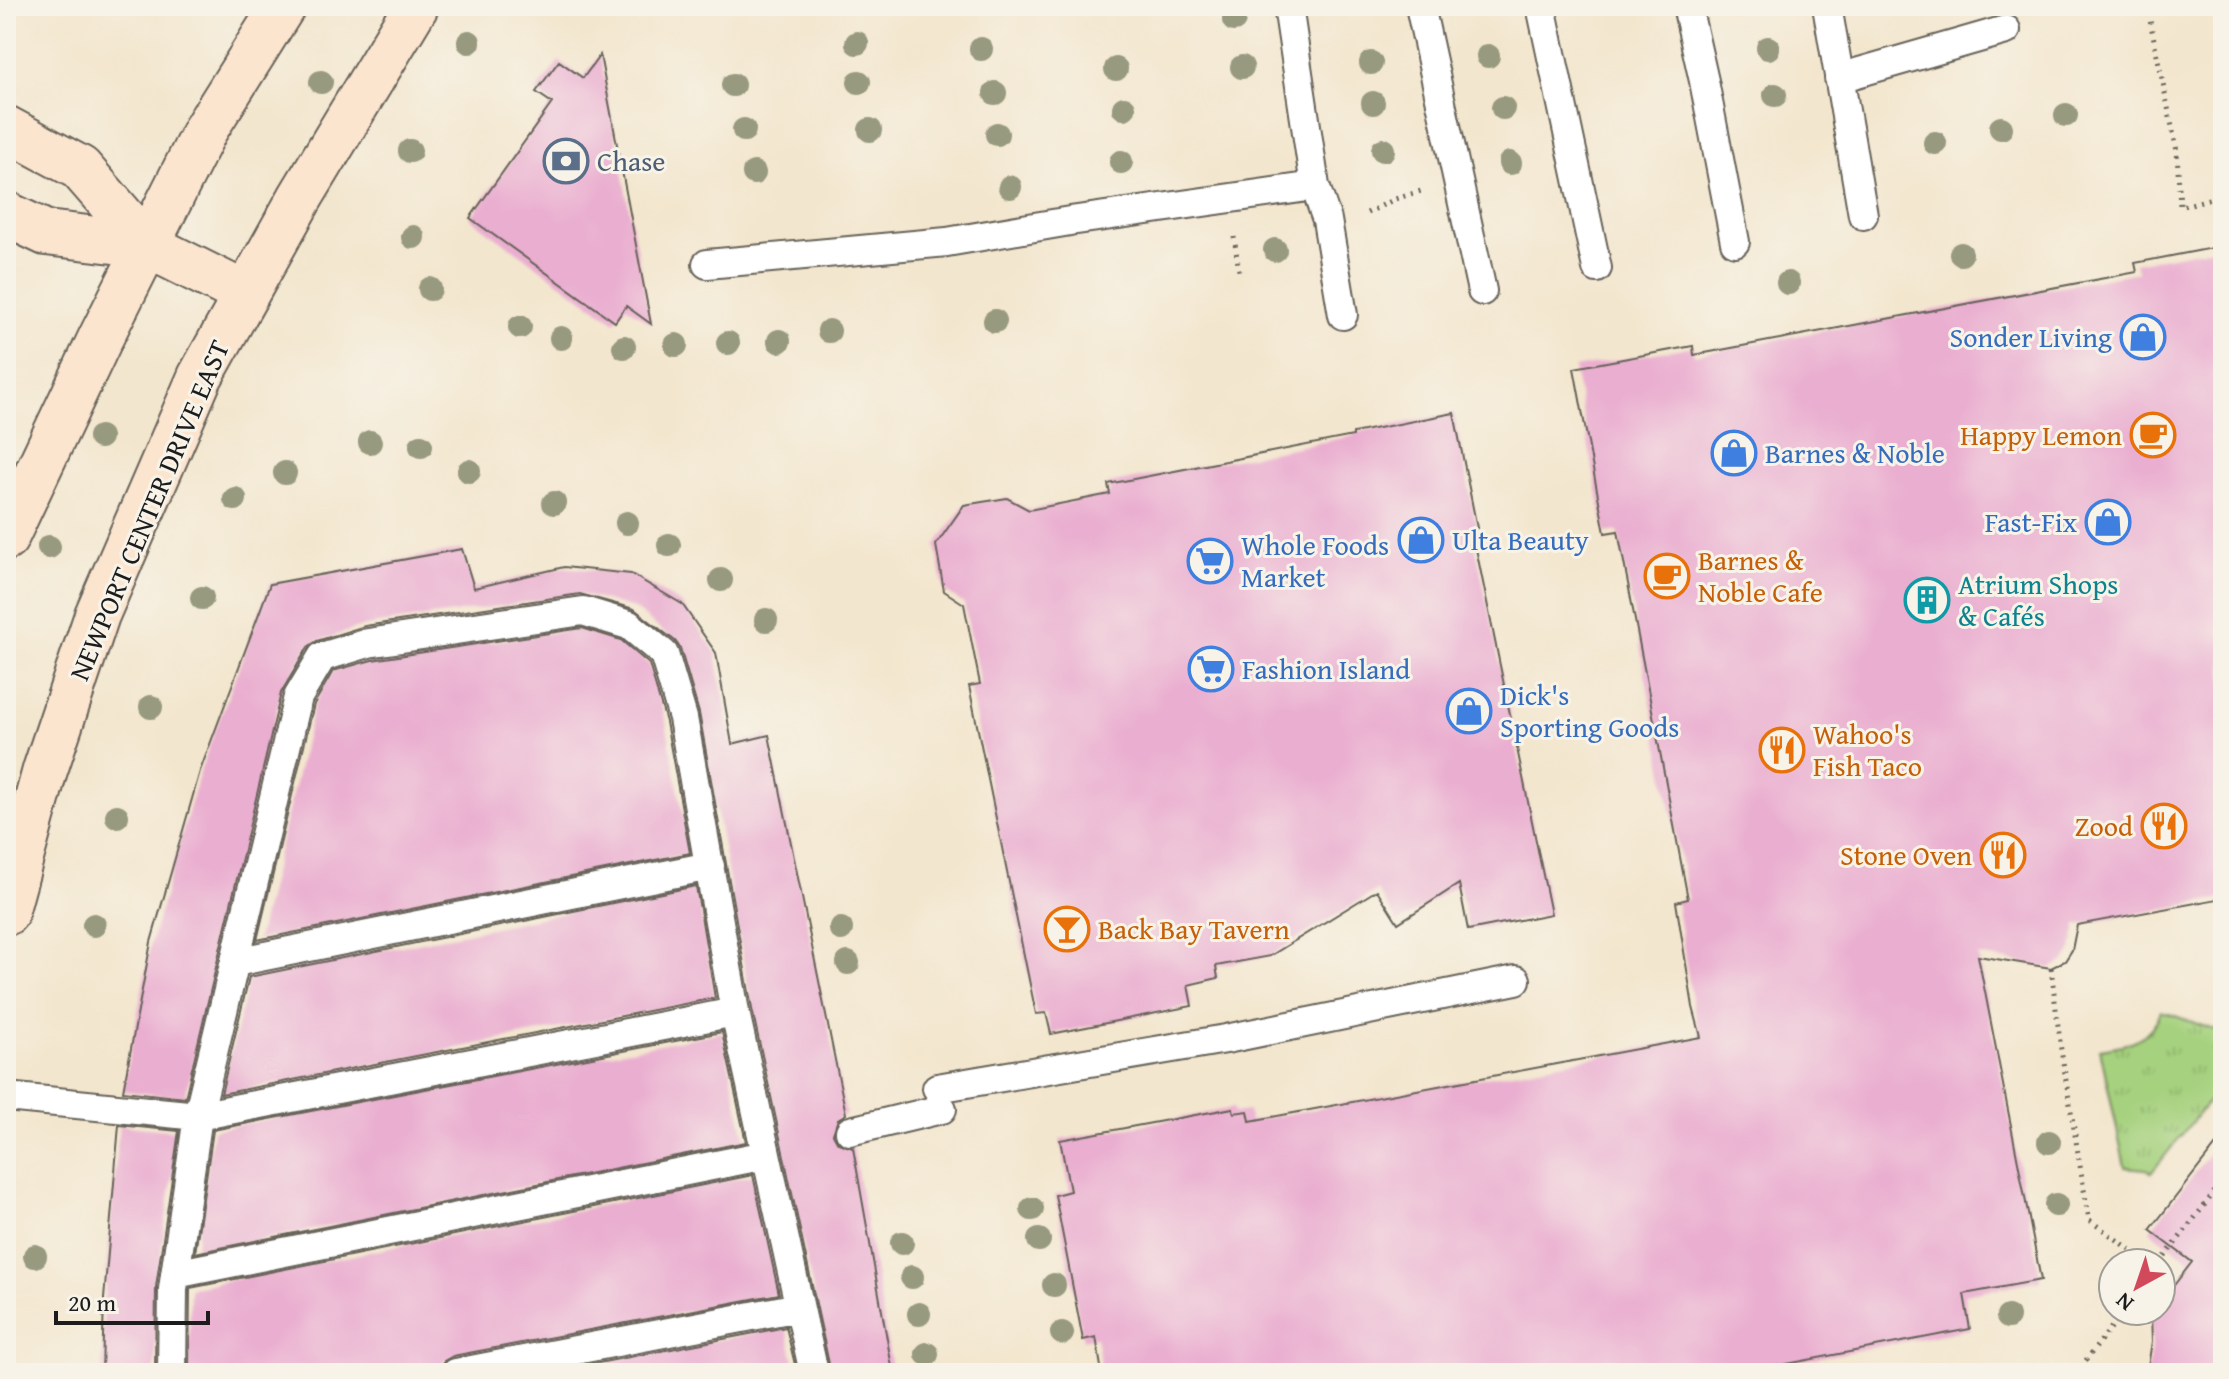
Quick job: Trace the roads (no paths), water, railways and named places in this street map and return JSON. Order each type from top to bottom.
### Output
[{"type":"main road","points":[[6,538],[205,130],[283,6]]},
{"type":"main road","name":"NEWPORT CENTER DRIVE EAST","points":[[6,913],[45,770],[97,615],[200,377],[245,294],[416,6]]},
{"type":"main road","points":[[6,128],[80,168],[147,245]]},
{"type":"main road","points":[[6,214],[46,233],[147,245],[245,294]]},
{"type":"lane","points":[[1288,6],[1315,186],[1327,220],[1343,315]]},
{"type":"lane","points":[[1420,6],[1482,291]]},
{"type":"lane","points":[[1541,6],[1597,268]]},
{"type":"lane","points":[[1687,6],[1735,242]]},
{"type":"lane","points":[[1827,6],[1863,215]]},
{"type":"lane","points":[[1839,78],[2006,30]]},
{"type":"lane","points":[[707,264],[947,242],[1315,186]]},
{"type":"lane","points":[[172,1373],[175,1274],[198,1116],[298,697],[322,657],[368,643],[583,611],[629,625],[664,654],[683,718],[735,1012],[814,1373]]},
{"type":"lane","points":[[235,962],[710,866]]},
{"type":"lane","points":[[850,1131],[940,1098],[1516,980]]},
{"type":"lane","points":[[6,1097],[198,1116],[735,1012]]},
{"type":"lane","points":[[175,1274],[766,1155]]},
{"type":"lane","points":[[456,1373],[799,1307]]},
{"type":"place","name":"Chase","points":[[566,161]]},
{"type":"place","name":"Sonder Living","points":[[2143,337]]},
{"type":"place","name":"Happy Lemon","points":[[2153,435]]},
{"type":"place","name":"Barnes & Noble","points":[[1734,453]]},
{"type":"place","name":"Fast-Fix","points":[[2108,522]]},
{"type":"place","name":"Ulta Beauty","points":[[1421,540]]},
{"type":"place","name":"Whole Foods Market","points":[[1210,561]]},
{"type":"place","name":"Barnes & Noble Cafe","points":[[1667,576]]},
{"type":"place","name":"Atrium Shops & Cafés","points":[[1927,600]]},
{"type":"place","name":"Fashion Island","points":[[1211,669]]},
{"type":"place","name":"Dick's Sporting Goods","points":[[1469,711]]},
{"type":"place","name":"Wahoo's Fish Taco","points":[[1782,750]]},
{"type":"place","name":"Zood","points":[[2164,826]]},
{"type":"place","name":"Stone Oven","points":[[2003,855]]},
{"type":"place","name":"Back Bay Tavern","points":[[1067,929]]}]
